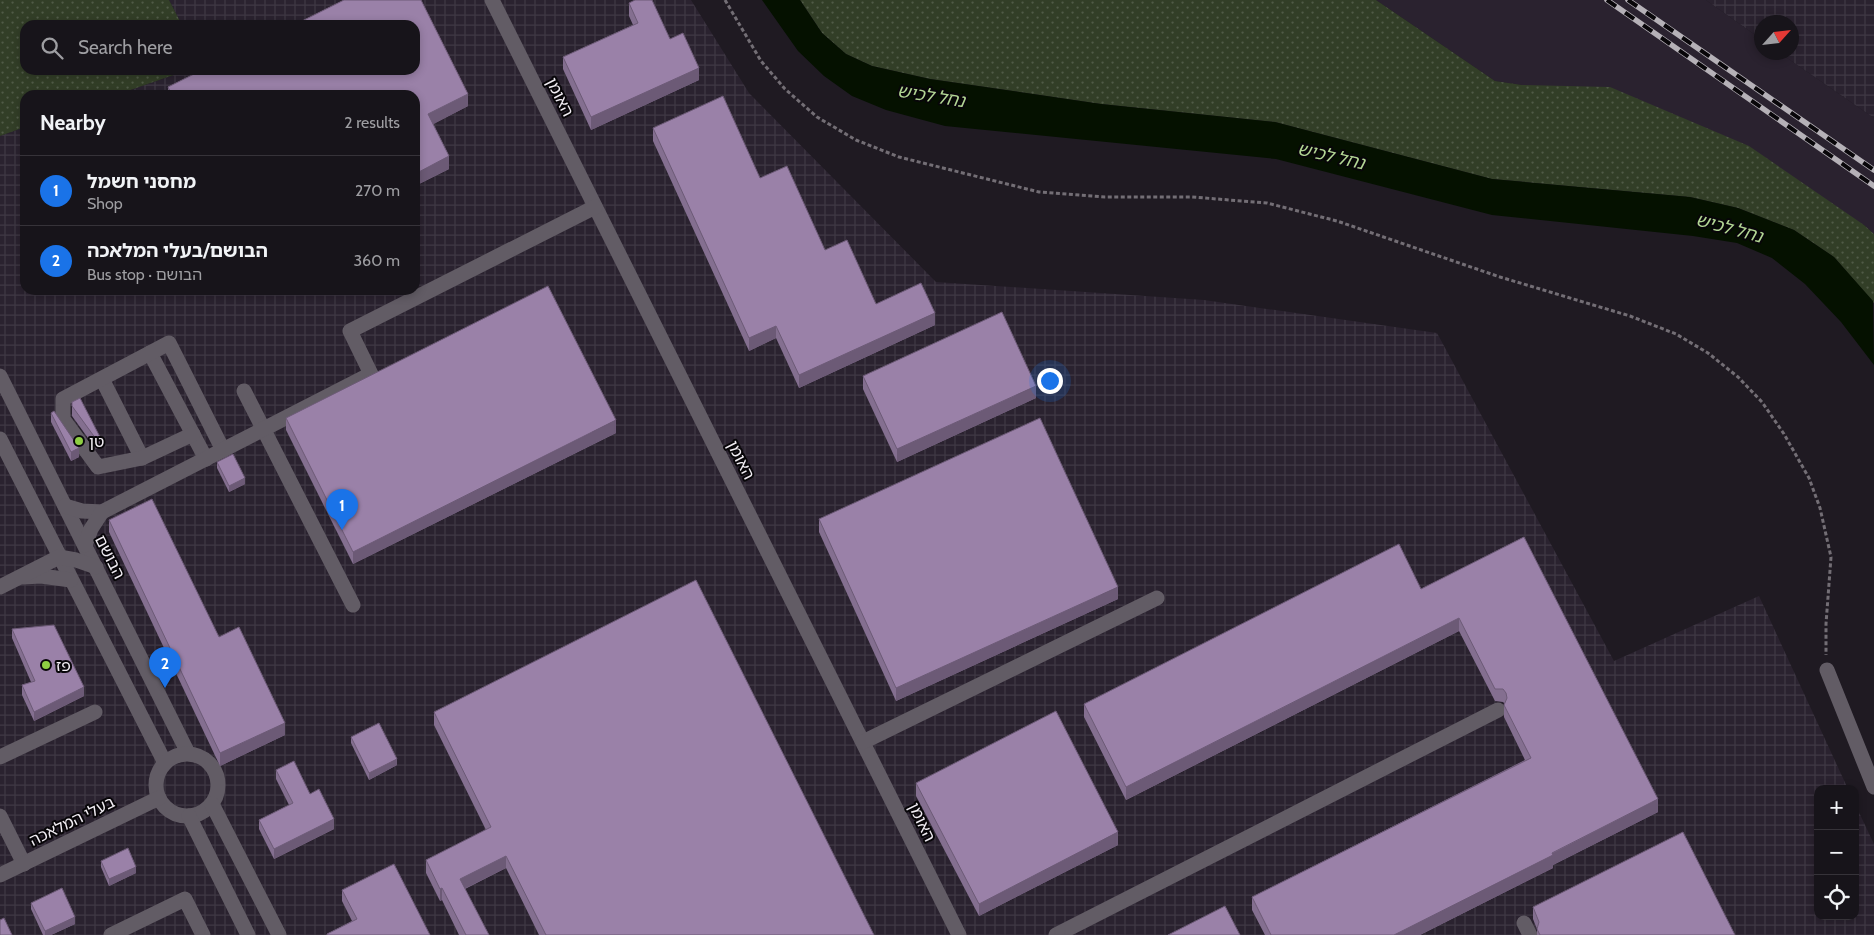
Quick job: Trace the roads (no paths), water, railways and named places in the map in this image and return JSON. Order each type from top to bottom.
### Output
[{"type":"street","name":"האומן","points":[[492,0],[959,935]]},
{"type":"street","points":[[65,506],[82,511],[102,512],[371,374],[350,331],[596,207]]},
{"type":"street","points":[[193,434],[142,458],[98,467],[63,419],[63,399],[169,343],[223,450]]},
{"type":"street","points":[[150,353],[206,459]]},
{"type":"street","name":"הבושם","points":[[0,376],[188,754]]},
{"type":"street","points":[[102,379],[142,458]]},
{"type":"street","points":[[244,391],[353,605]]},
{"type":"street","points":[[0,439],[165,763]]},
{"type":"street","points":[[84,545],[91,529],[102,512]]},
{"type":"street","points":[[0,587],[59,557],[76,560],[96,567]]},
{"type":"street","points":[[19,577],[41,576],[71,580]]},
{"type":"street","points":[[862,742],[1157,598]]},
{"type":"street","points":[[1827,670],[1874,787]]},
{"type":"street","points":[[1056,935],[1498,710]]},
{"type":"street","points":[[0,757],[95,712]]},
{"type":"street","points":[[188,754],[208,761],[214,770],[218,787],[212,804],[206,810],[188,816],[180,815],[164,806],[156,789],[156,779],[165,763],[176,756],[188,754]]},
{"type":"street","name":"בעלי המלאכה","points":[[0,875],[159,798]]},
{"type":"street","points":[[212,804],[278,935]]},
{"type":"street","points":[[0,816],[24,864]]},
{"type":"street","points":[[188,816],[248,935]]},
{"type":"street","points":[[111,935],[185,898],[203,935]]},
{"type":"water","name":"נחל לכיש","points":[[762,0],[800,0],[822,33],[846,54],[872,66],[930,79],[1101,104],[1275,122],[1492,179],[1690,197],[1738,208],[1794,230],[1834,257],[1873,301],[1874,365],[1841,322],[1805,284],[1772,258],[1737,243],[1693,236],[1492,215],[1276,159],[945,126],[886,110],[852,96],[824,76],[798,51]]},
{"type":"railway","points":[[1607,0],[1874,186]]},
{"type":"railway","points":[[1628,0],[1874,170]]},
{"type":"place","name":"טן","points":[[79,441]]},
{"type":"place","name":"מחסני חשמל","points":[[342,530]]},
{"type":"place","name":"פז","points":[[46,665]]},
{"type":"place","name":"הבושם/בעלי המלאכה","points":[[165,688]]}]
